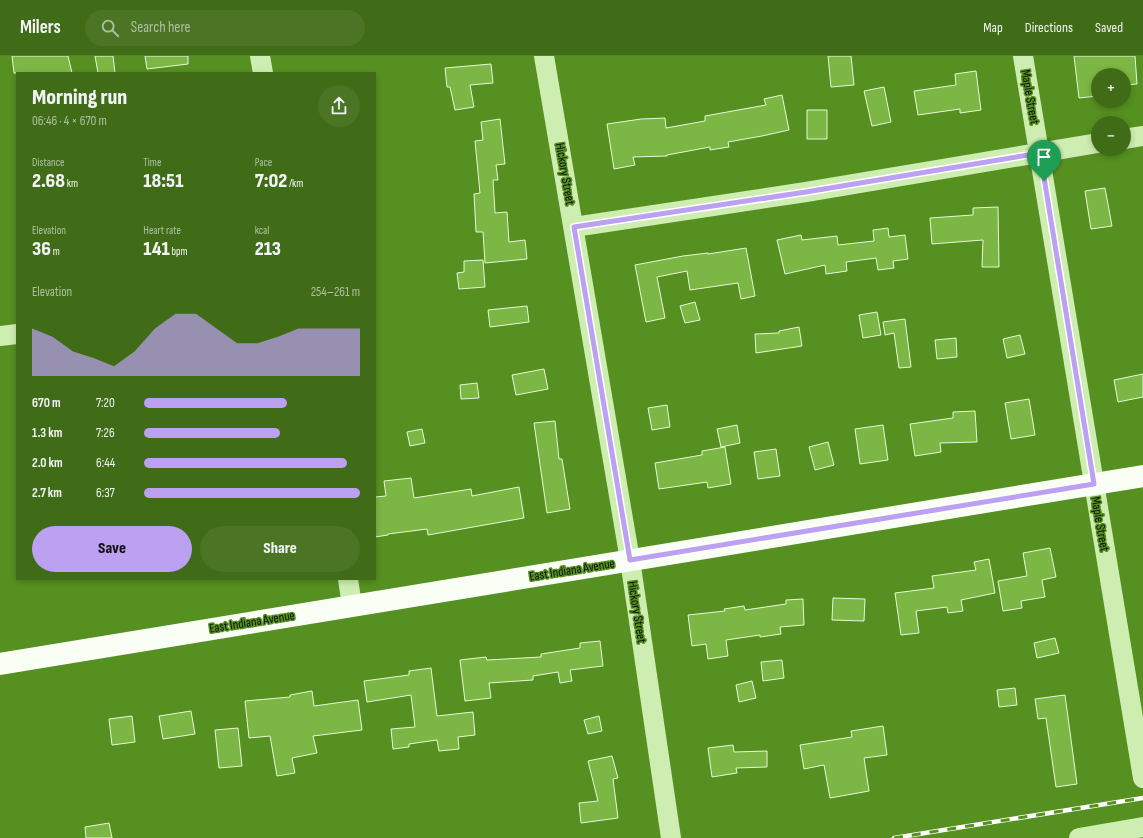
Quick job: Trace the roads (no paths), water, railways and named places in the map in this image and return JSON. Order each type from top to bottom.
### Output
[{"type":"main road","name":"East Indiana Avenue","points":[[0,664],[1143,476]]},
{"type":"street","points":[[260,56],[264,72]]},
{"type":"street","name":"Hickory Street","points":[[544,56],[630,560],[672,838]]},
{"type":"street","name":"Maple Street","points":[[1023,56],[1143,778]]},
{"type":"street","points":[[1131,138],[1143,136]]},
{"type":"street","points":[[574,227],[806,192],[1091,144]]},
{"type":"street","points":[[0,336],[16,334]]},
{"type":"street","points":[[348,580],[352,606]]},
{"type":"street","points":[[1079,838],[1143,827]]},
{"type":"railway","points":[[894,838],[1143,798]]}]
